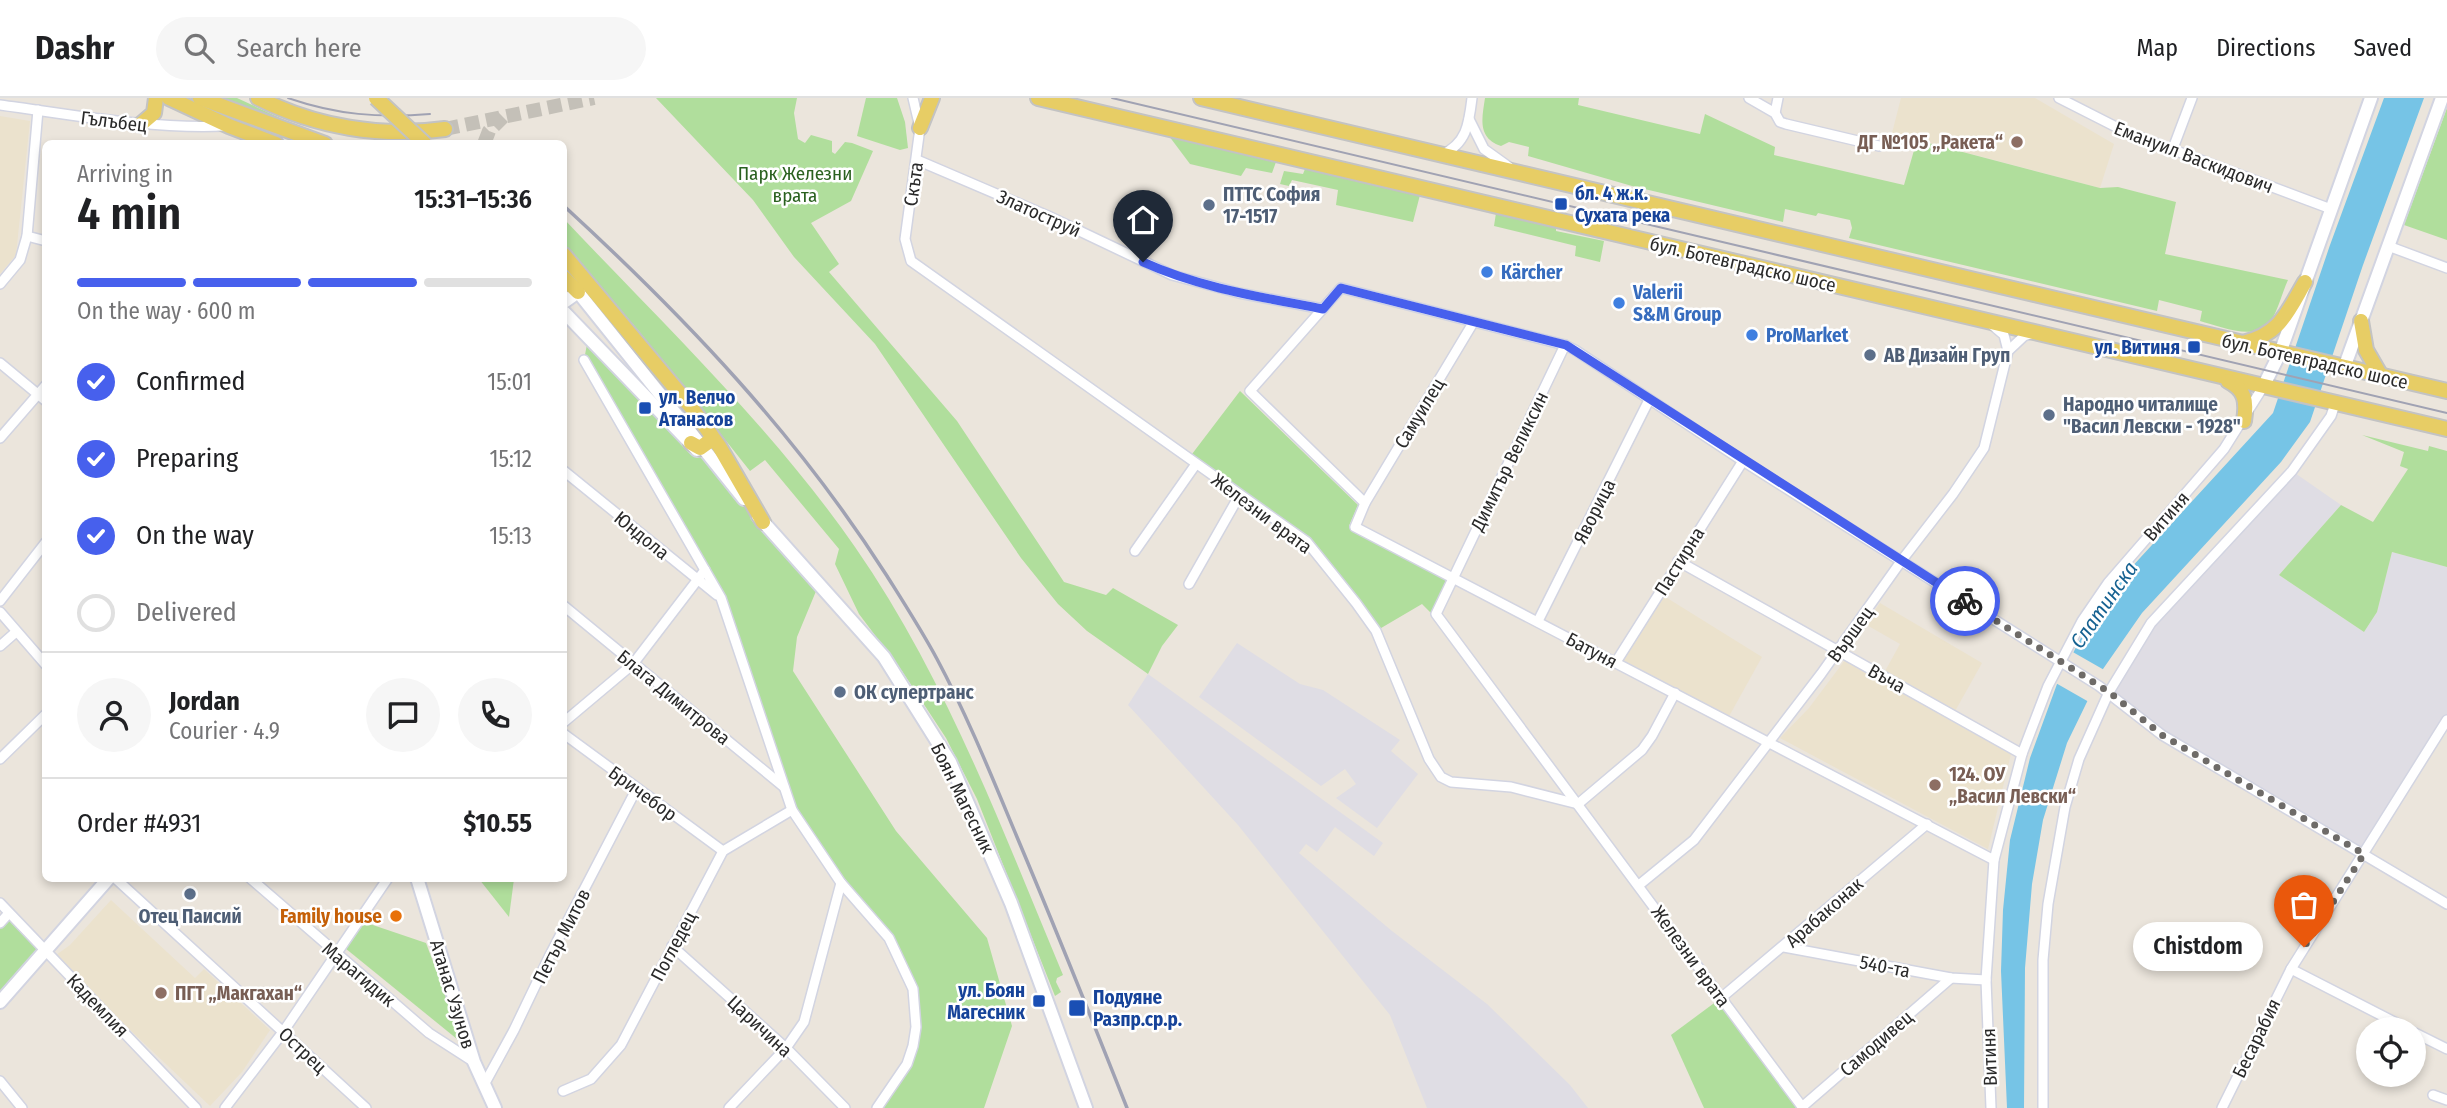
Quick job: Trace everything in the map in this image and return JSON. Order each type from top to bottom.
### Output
[{"type":"main road","points":[[139,125],[154,113],[156,98]]},
{"type":"main road","points":[[169,98],[266,140]]},
{"type":"main road","points":[[200,98],[314,140]]},
{"type":"main road","points":[[258,98],[287,112],[325,123],[378,132],[445,129]]},
{"type":"main road","points":[[376,98],[421,140]]},
{"type":"main road","points":[[920,128],[932,98]]},
{"type":"main road","name":"бул. Ботевградско шосе","points":[[1038,98],[2447,429]]},
{"type":"main road","name":"бул. Ботевградско шосе","points":[[1201,98],[2447,391]]},
{"type":"main road","points":[[567,259],[683,398],[702,442],[763,522]]},
{"type":"main road","points":[[567,281],[578,292]]},
{"type":"main road","points":[[2242,344],[2270,333],[2305,282]]},
{"type":"main road","points":[[2361,321],[2366,350],[2381,376]]},
{"type":"main road","points":[[2220,377],[2232,383],[2243,394],[2246,403],[2244,421]]},
{"type":"street","name":"Скъта","points":[[913,98],[920,128],[905,239],[908,254],[917,267]]},
{"type":"street","points":[[1439,155],[1459,144],[1465,135],[1472,98]]},
{"type":"street","points":[[1749,98],[1775,113],[1780,122],[1879,146]]},
{"type":"street","points":[[1775,113],[1778,98]]},
{"type":"street","name":"Емануил Васкидович","points":[[2059,98],[2075,102],[2126,132],[2172,151],[2331,209]]},
{"type":"street","points":[[2172,151],[2192,98]]},
{"type":"street","name":"Витиня","points":[[1991,1108],[1986,980],[1994,860],[2022,754],[2062,662],[2108,583],[2224,449],[2263,387],[2280,353],[2371,98]]},
{"type":"street","points":[[2344,368],[2442,98]]},
{"type":"street","name":"Гълъбец","points":[[0,105],[139,125],[187,128],[229,126]]},
{"type":"street","points":[[0,284],[20,260],[27,236],[38,110]]},
{"type":"street","points":[[1469,119],[1484,149],[1518,174]]},
{"type":"street","name":"Златоструй","points":[[917,160],[1048,216],[1172,275],[1239,293],[1323,309]]},
{"type":"street","points":[[27,236],[42,240]]},
{"type":"street","points":[[2388,246],[2447,268]]},
{"type":"street","name":"Железни врата","points":[[917,267],[1307,542],[1376,631],[1414,726],[1441,777],[1451,782],[1511,787],[1578,804]]},
{"type":"street","points":[[1365,503],[1250,391],[1341,288],[1566,345],[1743,461],[2099,685],[2162,735],[2447,904]]},
{"type":"street","points":[[567,300],[578,292]]},
{"type":"street","name":"Боян Магесник","points":[[578,292],[702,442],[742,497],[884,657],[950,762],[1012,903],[1086,1108]]},
{"type":"street","name":"Боян Магесник","points":[[567,315],[702,442]]},
{"type":"street","points":[[1987,321],[2004,335],[2008,351],[2024,336],[2035,332]]},
{"type":"street","name":"Самуилец","points":[[1365,503],[1473,323]]},
{"type":"street","points":[[567,331],[584,334]]},
{"type":"street","name":"Димитър Великсин","points":[[1453,577],[1566,345]]},
{"type":"street","name":"Вършец","points":[[1639,884],[1694,840],[1770,743],[1953,494],[1984,448],[2008,351]]},
{"type":"street","points":[[584,360],[721,598],[792,810],[841,883],[889,939],[913,989],[916,1027],[913,1046],[907,1064],[877,1108]]},
{"type":"street","points":[[0,363],[42,398],[0,438]]},
{"type":"street","name":"Яворица","points":[[1538,621],[1650,400]]},
{"type":"street","points":[[2042,1108],[2043,960],[2050,891],[2065,807],[2079,759],[2109,692],[2151,622],[2292,471],[2332,416],[2335,404]]},
{"type":"street","name":"Пастирна","points":[[1616,663],[1743,461]]},
{"type":"street","points":[[1135,551],[1196,464]]},
{"type":"street","name":"Юндола","points":[[567,473],[721,598]]},
{"type":"street","points":[[1189,584],[1239,495]]},
{"type":"street","name":"Батуня","points":[[1365,503],[1355,527],[1994,860]]},
{"type":"street","points":[[0,601],[42,547]]},
{"type":"street","name":"Въча","points":[[1678,561],[2022,754]]},
{"type":"street","points":[[567,719],[633,664],[705,570]]},
{"type":"street","name":"Железни врата","points":[[1453,577],[1436,614],[1802,1107]]},
{"type":"street","name":"Блага Димитрова","points":[[567,609],[784,787]]},
{"type":"street","points":[[0,612],[42,661]]},
{"type":"street","points":[[0,646],[16,632]]},
{"type":"street","points":[[1578,804],[1642,750],[1675,693]]},
{"type":"street","points":[[0,759],[42,718]]},
{"type":"street","name":"Бесарабия","points":[[2222,1108],[2291,969],[2447,720]]},
{"type":"street","name":"Бричебор","points":[[567,736],[723,851]]},
{"type":"street","name":"Петър Митов","points":[[485,1083],[637,788]]},
{"type":"street","points":[[723,851],[792,810]]},
{"type":"street","name":"Арабаконак","points":[[1721,999],[1927,824]]},
{"type":"street","name":"Погледец","points":[[564,1091],[591,1079],[621,1045],[723,851]]},
{"type":"street","points":[[0,1002],[105,882]]},
{"type":"street","name":"Острец","points":[[119,882],[366,1108]]},
{"type":"street","name":"Марагидик","points":[[254,882],[429,1033],[474,1062]]},
{"type":"street","points":[[225,1108],[284,1032],[385,882]]},
{"type":"street","name":"Атанас Узунов","points":[[418,882],[474,1062],[495,1108]]},
{"type":"street","points":[[729,1108],[786,1048],[804,1022],[841,883]]},
{"type":"street","name":"Кадемлия","points":[[0,903],[196,1108]]},
{"type":"street","points":[[0,923],[9,913]]},
{"type":"street","name":"Царичина","points":[[672,946],[786,1048],[845,1108]]},
{"type":"street","name":"540-та","points":[[1784,947],[1951,978],[1986,980]]},
{"type":"street","points":[[2291,969],[2385,1017]]},
{"type":"street","name":"Самодивец","points":[[1802,1107],[1951,978]]},
{"type":"street","points":[[2426,1038],[2447,1049]]},
{"type":"street","points":[[0,1081],[22,1108]]},
{"type":"street","points":[[2433,1096],[2447,1100]]},
{"type":"shaded area","name":"ДГ №105 „Ракета“","points":[[1901,98],[2035,98],[2114,144],[2100,188],[1892,133]]},
{"type":"shaded area","points":[[0,116],[30,121],[16,255],[0,274]]},
{"type":"shaded area","points":[[2292,471],[2341,505],[2279,575],[2364,632],[2377,612],[2392,552],[2447,567],[2447,720],[2364,854],[2162,735],[2109,692],[2151,623]]},
{"type":"shaded area","points":[[1659,593],[1762,657],[1727,720],[1616,662]]},
{"type":"shaded area","points":[[1880,603],[1982,663],[1954,713],[1884,673],[1900,644],[1865,624]]},
{"type":"shaded area","points":[[1237,643],[1300,684],[1323,690],[1400,740],[1391,751],[1418,774],[1377,828],[1336,798],[1356,784],[1345,769],[1321,786],[1199,697]]},
{"type":"shaded area","name":"124. ОУ „Васил Левски“","points":[[1845,660],[2011,754],[1988,849],[1780,738],[1809,708]]},
{"type":"shaded area","points":[[1148,674],[1383,843],[1374,856],[1335,827],[1317,852],[1306,844],[1299,853],[1392,931],[1487,1004],[1570,1085],[1588,1108],[1427,1108],[1390,1015],[1238,825],[1128,705]]},
{"type":"shaded area","name":"ПГТ „Макгахан“","points":[[111,900],[195,978],[204,969],[270,1030],[242,1072],[210,1106],[106,1007],[56,955],[70,945]]},
{"type":"green space","points":[[212,98],[237,98],[293,124]]},
{"type":"green space","name":"Парк Железни врата","points":[[656,98],[797,98],[794,113],[798,139],[805,143],[811,135],[832,141],[832,152],[835,154],[845,142],[873,151],[851,201],[811,223],[839,264],[829,272],[957,421],[1064,582],[1106,595],[1113,588],[1178,625],[1162,646],[1148,674],[1087,631],[1058,604],[1021,558],[875,344],[794,257],[753,200]]},
{"type":"green space","points":[[866,98],[897,98],[905,122],[908,148],[900,150],[857,136]]},
{"type":"green space","points":[[1485,98],[1579,98],[1578,105],[1700,134],[1705,114],[1775,147],[1774,155],[1904,185],[1917,140],[2100,188],[2118,187],[2176,202],[2165,254],[2288,280],[2275,313],[2264,328],[2247,332],[2227,329],[2200,321],[2202,311],[2159,300],[2157,311],[1849,238],[1852,228],[1850,220],[1785,209],[1783,222],[1632,186],[1528,156],[1529,147],[1509,142],[1501,146],[1488,138],[1483,126]]},
{"type":"green space","points":[[2447,108],[2447,240],[2404,225]]},
{"type":"green space","points":[[1169,136],[1276,162],[1272,173],[1246,168],[1241,176],[1190,164]]},
{"type":"green space","points":[[1305,169],[1420,195],[1413,222],[1336,205],[1338,190],[1292,180],[1289,186],[1280,184],[1284,171],[1303,174]]},
{"type":"green space","points":[[1496,213],[1556,227],[1556,231],[1604,241],[1600,262],[1575,256],[1576,246],[1494,226]]},
{"type":"green space","points":[[567,222],[716,377],[788,460],[855,547],[888,597],[945,701],[1018,865],[1063,975],[1057,978],[1061,992],[1055,996],[977,799],[946,738],[902,671],[859,614],[835,564],[839,549],[765,460],[750,471],[638,330],[567,248]]},
{"type":"green space","points":[[588,339],[742,497],[819,584],[797,637],[793,671],[896,831],[987,938],[1012,1026],[984,1108],[877,1108],[907,1064],[916,1027],[905,969],[792,810],[721,598],[584,360]]},
{"type":"green space","points":[[1240,391],[1358,505],[1349,526],[1448,577],[1431,613],[1422,604],[1376,631],[1307,542],[1189,458]]},
{"type":"green space","points":[[2362,435],[2428,451],[2429,446],[2447,451],[2447,567],[2392,552],[2377,612],[2364,632],[2279,575],[2341,505],[2373,522],[2408,469],[2400,466],[2404,452]]},
{"type":"green space","points":[[481,882],[514,882],[509,917]]},
{"type":"green space","points":[[9,913],[45,950],[0,1002],[0,924]]},
{"type":"green space","points":[[364,922],[426,943],[460,1034],[457,1039],[345,948]]},
{"type":"green space","points":[[1721,998],[1803,1108],[1704,1108],[1671,1035]]},
{"type":"water","name":"Слатинска","points":[[2384,98],[2424,98],[2363,265],[2310,422],[2281,462],[2142,613],[2103,669],[2067,743],[2043,820],[2032,884],[2025,968],[2024,1108],[2007,1108],[2001,971],[2003,910],[2010,840],[2030,758],[2057,684],[2086,628],[2118,582],[2273,413]]},
{"type":"pier","points":[[2071,651],[2106,671],[2089,702],[2054,682]]},
{"type":"tunnel","points":[[445,129],[594,98]]},
{"type":"tunnel","points":[[486,140],[489,131],[503,117]]},
{"type":"tram line","points":[[288,98],[358,114],[430,114]]},
{"type":"tram line","points":[[1112,98],[2447,413]]},
{"type":"railway","points":[[567,209],[654,292],[738,380],[816,475],[887,576],[937,659],[979,747],[1127,1108]]},
{"type":"way so far","points":[[1965,601],[2109,692],[2162,735],[2364,854],[2304,947]]},
{"type":"place","name":"ДГ №105 „Ракета“","points":[[2017,142]]},
{"type":"place","name":"бл. 4 ж.к. Сухата река","points":[[1561,204]]},
{"type":"place","name":"ПТТС София 17-1517","points":[[1209,205]]},
{"type":"place","name":"Кärcher","points":[[1487,272]]},
{"type":"place","name":"Valerii S&M Group","points":[[1619,303]]},
{"type":"place","name":"ProMarket","points":[[1752,335]]},
{"type":"place","name":"ул. Витиня","points":[[2194,347]]},
{"type":"place","name":"АВ Дизайн Груп","points":[[1870,355]]},
{"type":"place","name":"ул. Велчо Атанасов","points":[[645,408]]},
{"type":"place","name":"Народно читалище \"Васил Левски - 1928\"","points":[[2049,415]]},
{"type":"place","name":"ОК супертранс","points":[[840,692]]},
{"type":"place","name":"124. ОУ „Васил Левски“","points":[[1935,785]]},
{"type":"place","name":"Отец Паисий","points":[[190,894]]},
{"type":"place","name":"Family house","points":[[396,916]]},
{"type":"place","name":"Chistdom","points":[[2304,947]]},
{"type":"place","name":"ПГТ „Макгахан“","points":[[161,993]]},
{"type":"place","name":"ул. Боян Магесник","points":[[1039,1001]]},
{"type":"place","name":"Подуяне Разпр.ср.р.","points":[[1077,1008]]},
{"type":"route","points":[[1143,262],[1172,275],[1208,285],[1323,309],[1341,288],[1566,345],[1965,601]]}]
